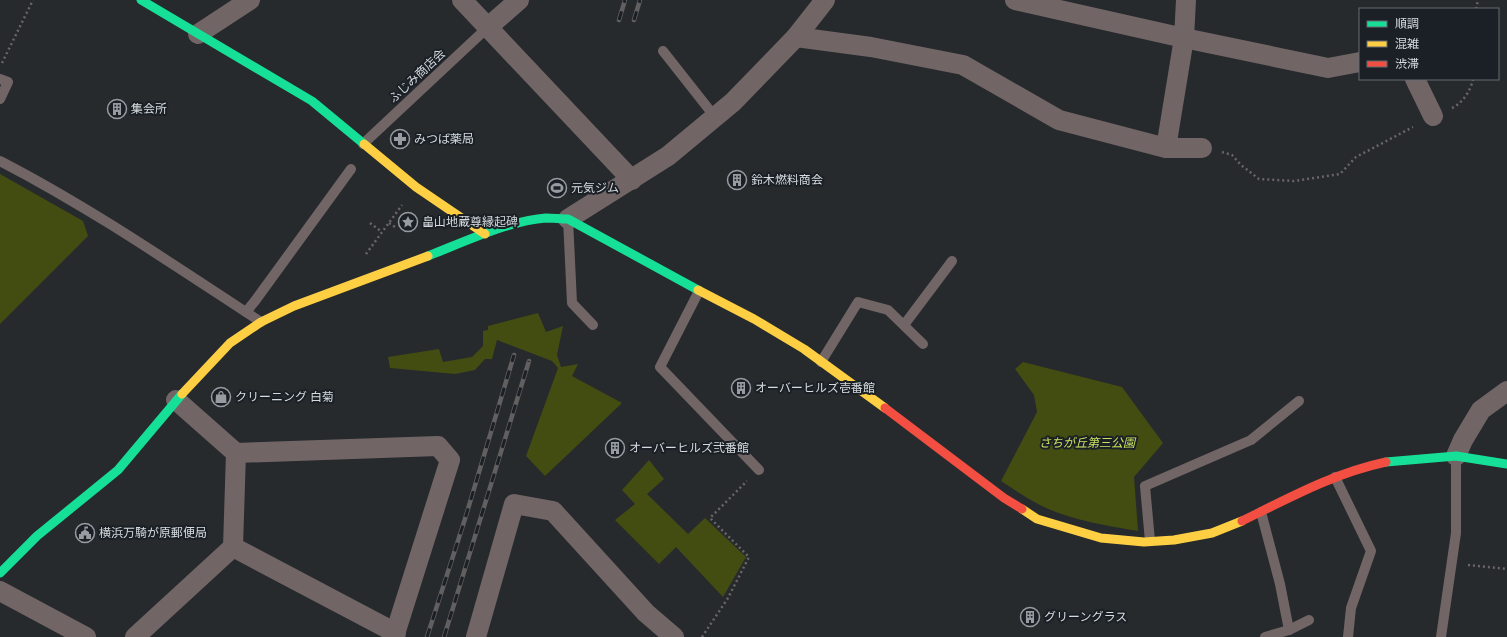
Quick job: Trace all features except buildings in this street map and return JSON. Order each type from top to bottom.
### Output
[{"type":"street","points":[[141,0],[312,101],[416,187],[485,234]]},
{"type":"street","points":[[198,34],[250,0]]},
{"type":"street","points":[[462,0],[632,180]]},
{"type":"street","points":[[488,28],[519,0]]},
{"type":"street","points":[[568,219],[668,156],[733,102],[796,37],[825,0]]},
{"type":"street","points":[[1015,0],[1184,38],[1328,68],[1359,62]]},
{"type":"street","points":[[1166,148],[1184,38],[1186,0]]},
{"type":"street","points":[[796,37],[871,47],[963,65],[1060,120],[1166,148],[1202,148]]},
{"type":"street","points":[[1415,80],[1433,116]]},
{"type":"street","points":[[0,573],[37,536],[118,470],[176,400],[230,343],[261,322],[294,306],[485,234],[523,222],[547,218],[568,219],[699,291],[754,318],[804,349],[927,439],[1004,498],[1037,519],[1101,538],[1150,541],[1174,540],[1212,532],[1239,522],[1335,477],[1361,467],[1389,461],[1456,456],[1507,464]]},
{"type":"street","points":[[1456,456],[1463,440],[1481,410],[1507,391]]},
{"type":"street","points":[[176,400],[236,453],[438,446],[450,460],[395,635],[233,547]]},
{"type":"street","points":[[135,637],[233,547],[236,453]]},
{"type":"street","points":[[476,637],[514,504],[553,511],[646,613],[674,637]]},
{"type":"street","points":[[0,591],[86,637]]},
{"type":"lane","name":"ふじみ商店会","points":[[363,144],[488,28]]},
{"type":"lane","points":[[663,51],[715,117]]},
{"type":"lane","points":[[0,79],[8,82],[0,99]]},
{"type":"lane","points":[[0,161],[28,175],[110,224],[261,322]]},
{"type":"lane","points":[[246,312],[351,170]]},
{"type":"lane","points":[[568,219],[572,303],[593,325]]},
{"type":"lane","points":[[904,325],[952,261]]},
{"type":"lane","points":[[699,291],[660,367],[759,470]]},
{"type":"lane","points":[[821,362],[858,302],[888,310],[923,344]]},
{"type":"lane","points":[[1150,541],[1145,486],[1251,440],[1299,401]]},
{"type":"lane","points":[[1442,637],[1456,533],[1456,456]]},
{"type":"lane","points":[[1335,477],[1371,551],[1351,608],[1348,637]]},
{"type":"lane","points":[[1260,512],[1280,584],[1289,630]]},
{"type":"lane","points":[[1266,637],[1289,630],[1309,620]]},
{"type":"path","points":[[0,67],[33,0]]},
{"type":"path","points":[[1202,148],[1232,155],[1258,179],[1294,181],[1340,174],[1356,157],[1433,116],[1457,106],[1472,88],[1473,80]]},
{"type":"path","points":[[364,256],[416,187]]},
{"type":"path","points":[[389,222],[395,227]]},
{"type":"path","points":[[370,223],[382,232]]},
{"type":"path","points":[[702,637],[728,598],[749,557],[710,518],[759,470]]},
{"type":"path","points":[[1465,564],[1507,569]]},
{"type":"green space","points":[[0,174],[83,221],[88,236],[0,324]]},
{"type":"green space","points":[[538,313],[546,332],[563,326],[557,355],[561,367],[578,364],[572,376],[622,403],[545,476],[526,456],[558,368],[552,361],[497,340],[492,359],[485,359],[475,370],[455,374],[390,368],[388,357],[439,349],[443,362],[472,357],[483,346],[483,331],[488,330],[488,326]]},
{"type":"green space","name":"さちが丘第三公園","points":[[1023,362],[1122,387],[1163,443],[1134,477],[1138,531],[1086,521],[1050,510],[1001,481],[1037,412],[1034,395],[1015,369]]},
{"type":"green space","points":[[649,460],[664,479],[647,494],[688,534],[705,518],[746,557],[723,597],[676,547],[659,564],[615,520],[635,504],[622,490]]},
{"type":"railway","points":[[619,20],[625,0]]},
{"type":"railway","points":[[634,20],[640,0]]},
{"type":"railway","points":[[427,637],[465,519],[514,355]]},
{"type":"railway","points":[[444,637],[529,361]]},
{"type":"traffic: fast","points":[[141,0],[312,101],[364,144]]},
{"type":"traffic: fast","points":[[428,256],[486,233],[517,223],[546,218],[568,219],[698,290]]},
{"type":"traffic: fast","points":[[0,573],[37,536],[118,470],[182,394]]},
{"type":"traffic: fast","points":[[1386,462],[1456,456],[1507,464]]},
{"type":"traffic: slow","points":[[364,144],[416,187],[485,234]]},
{"type":"traffic: slow","points":[[182,394],[230,343],[261,322],[294,306],[428,256]]},
{"type":"traffic: slow","points":[[698,290],[754,319],[804,349],[885,408]]},
{"type":"traffic: slow","points":[[1022,509],[1037,519],[1101,538],[1144,542],[1174,540],[1212,533],[1242,521]]},
{"type":"traffic: jam","points":[[885,408],[1004,498],[1022,509]]},
{"type":"traffic: jam","points":[[1242,521],[1330,479],[1386,462]]},
{"type":"place","name":"集会所","points":[[117,109]]},
{"type":"place","name":"みつば薬局","points":[[400,139]]},
{"type":"place","name":"鈴木燃料商会","points":[[737,180]]},
{"type":"place","name":"元気ジム","points":[[557,188]]},
{"type":"place","name":"畠山地蔵尊縁起碑","points":[[408,222]]},
{"type":"place","name":"オーバーヒルズ壱番館","points":[[741,388]]},
{"type":"place","name":"クリーニング 白菊","points":[[221,397]]},
{"type":"place","name":"オーバーヒルズ弐番館","points":[[615,448]]},
{"type":"place","name":"横浜万騎が原郵便局","points":[[85,533]]},
{"type":"place","name":"グリーングラス","points":[[1030,617]]}]
